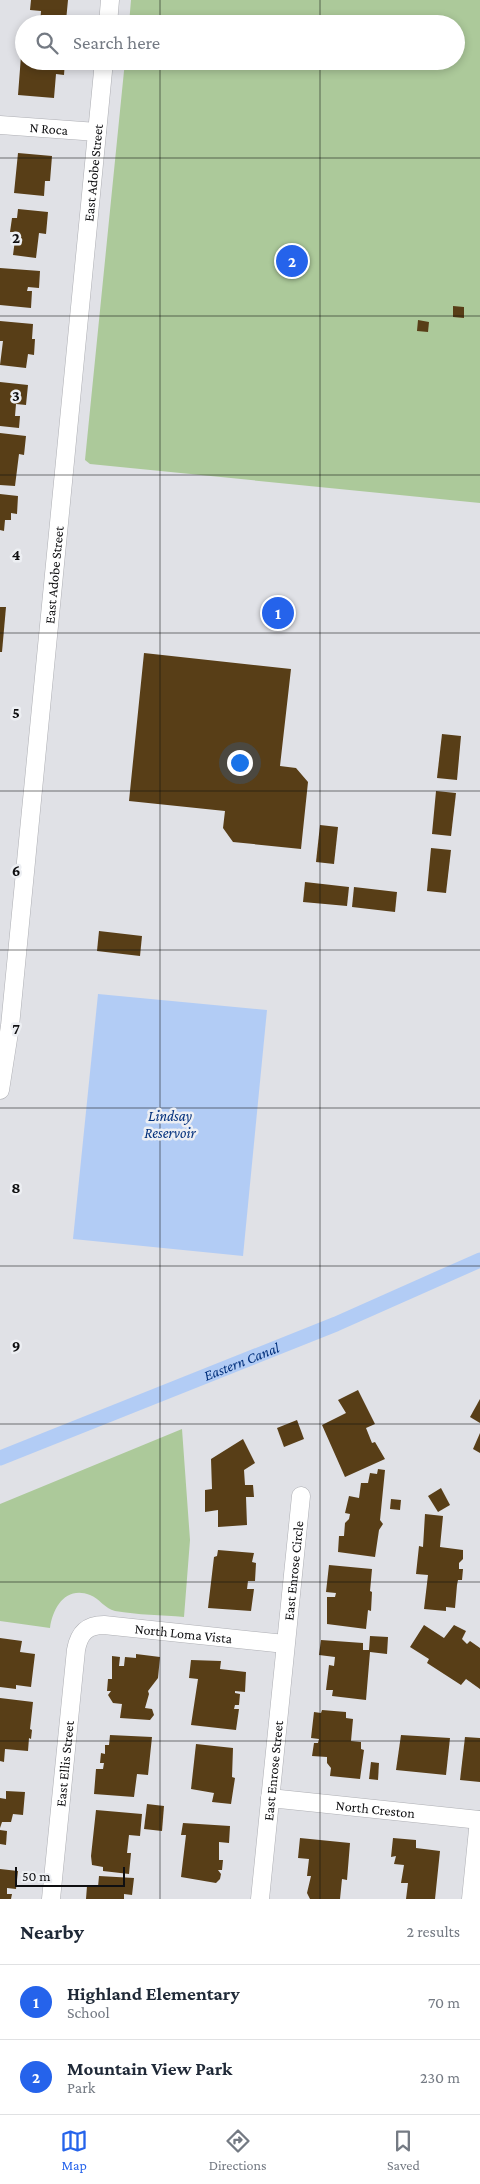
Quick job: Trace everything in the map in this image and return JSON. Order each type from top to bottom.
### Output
[{"type":"street","points":[[109,15],[110,0]]},
{"type":"street","name":"East Adobe Street","points":[[0,1090],[10,1026],[8,967],[103,70]]},
{"type":"street","name":"N Roca","points":[[0,125],[97,132]]},
{"type":"street","name":"East Enrose Circle","points":[[286,1644],[301,1496]]},
{"type":"street","name":"North Loma Vista","points":[[84,1630],[91,1626],[104,1625],[286,1644]]},
{"type":"street","name":"East Ellis Street","points":[[51,1899],[76,1650],[84,1630]]},
{"type":"street","name":"East Enrose Street","points":[[260,1899],[286,1644]]},
{"type":"street","name":"North Creston","points":[[270,1798],[480,1820]]},
{"type":"street","points":[[471,1899],[480,1820]]},
{"type":"green space","points":[[131,0],[480,0],[480,503],[90,464],[85,460],[124,70],[465,70],[465,15],[130,15]]},
{"type":"green space","points":[[182,1429],[190,1540],[184,1617],[115,1611],[93,1596],[74,1593],[62,1600],[54,1613],[50,1628],[0,1621],[0,1504]]},
{"type":"water","name":"Lindsay Reservoir","points":[[98,994],[267,1010],[243,1256],[73,1239]]},
{"type":"building","points":[[31,0],[68,0],[67,15],[41,15],[41,11],[30,10]]},
{"type":"building","points":[[20,70],[64,70],[64,75],[56,74],[54,98],[18,95]]},
{"type":"building","points":[[18,153],[52,156],[50,181],[45,181],[44,196],[14,193]]},
{"type":"building","points":[[18,209],[48,212],[46,234],[39,233],[36,258],[13,255],[16,232],[10,232],[12,218],[17,218]]},
{"type":"building","points":[[0,268],[40,271],[39,288],[28,287],[27,291],[32,291],[31,308],[0,305]]},
{"type":"building","points":[[453,306],[464,307],[464,318],[453,317]]},
{"type":"building","points":[[418,320],[429,322],[428,332],[417,331]]},
{"type":"building","points":[[0,321],[33,324],[32,339],[35,339],[34,355],[28,354],[26,368],[0,365],[3,341],[0,341]]},
{"type":"building","points":[[0,382],[28,385],[26,405],[16,404],[15,416],[20,416],[19,428],[0,426]]},
{"type":"building","points":[[0,433],[26,436],[24,455],[19,454],[15,486],[0,485]]},
{"type":"building","points":[[0,494],[18,496],[17,514],[11,513],[11,520],[5,520],[4,531],[0,530]]},
{"type":"building","points":[[0,607],[6,607],[2,652],[0,652]]},
{"type":"building","points":[[144,653],[291,669],[280,766],[296,768],[308,782],[301,849],[233,842],[223,828],[225,811],[129,801]]},
{"type":"building","points":[[442,734],[461,736],[457,780],[437,778]]},
{"type":"building","points":[[436,791],[456,793],[451,836],[432,834]]},
{"type":"building","points":[[320,825],[338,827],[334,864],[316,862]]},
{"type":"building","points":[[431,848],[451,850],[446,893],[427,891]]},
{"type":"building","points":[[305,882],[349,887],[347,906],[303,902]]},
{"type":"building","points":[[354,887],[397,892],[395,912],[352,907]]},
{"type":"building","points":[[99,931],[142,936],[140,956],[97,951]]},
{"type":"building","points":[[358,1390],[375,1424],[366,1428],[372,1443],[375,1442],[385,1459],[345,1477],[322,1425],[346,1413],[338,1400]]},
{"type":"building","points":[[480,1399],[480,1423],[470,1417]]},
{"type":"building","points":[[297,1420],[304,1439],[284,1447],[277,1428]]},
{"type":"building","points":[[480,1433],[480,1453],[473,1449]]},
{"type":"building","points":[[243,1439],[255,1463],[244,1470],[245,1485],[253,1485],[254,1497],[246,1497],[247,1525],[218,1527],[218,1510],[205,1512],[205,1490],[212,1489],[211,1459]]},
{"type":"building","points":[[378,1469],[385,1470],[380,1520],[383,1524],[379,1530],[375,1557],[338,1552],[339,1536],[344,1536],[345,1523],[349,1519],[350,1514],[345,1513],[349,1496],[359,1498],[361,1483],[368,1483],[370,1473],[377,1474]]},
{"type":"building","points":[[441,1488],[450,1505],[438,1512],[428,1496]]},
{"type":"building","points":[[391,1499],[401,1500],[400,1510],[390,1509]]},
{"type":"building","points":[[425,1514],[443,1516],[440,1547],[463,1550],[463,1559],[459,1563],[459,1569],[463,1569],[462,1580],[458,1580],[455,1608],[446,1607],[446,1611],[424,1609],[428,1575],[416,1574],[419,1546],[423,1547]]},
{"type":"building","points":[[218,1550],[254,1553],[252,1562],[256,1563],[255,1581],[248,1581],[247,1589],[254,1589],[251,1611],[208,1608],[214,1557],[217,1556]]},
{"type":"building","points":[[329,1565],[372,1569],[371,1611],[368,1610],[366,1629],[327,1624],[327,1597],[335,1597],[336,1593],[326,1592]]},
{"type":"building","points":[[424,1625],[444,1638],[454,1625],[466,1631],[462,1639],[467,1644],[470,1641],[480,1648],[480,1689],[466,1679],[461,1685],[427,1663],[429,1659],[410,1647]]},
{"type":"building","points":[[370,1636],[388,1637],[387,1654],[370,1652],[366,1700],[332,1696],[333,1690],[326,1690],[329,1665],[334,1666],[335,1657],[319,1655],[321,1640],[363,1643],[363,1650],[369,1650]]},
{"type":"building","points":[[0,1638],[22,1641],[20,1652],[35,1654],[31,1687],[16,1685],[16,1689],[0,1687]]},
{"type":"building","points":[[136,1654],[160,1657],[158,1678],[148,1691],[149,1694],[145,1708],[152,1709],[154,1715],[150,1720],[120,1718],[122,1704],[113,1703],[108,1695],[111,1691],[107,1691],[108,1679],[112,1679],[112,1656],[120,1657],[119,1666],[124,1666],[125,1657],[136,1658]]},
{"type":"building","points":[[191,1660],[221,1661],[220,1669],[246,1672],[245,1692],[235,1691],[235,1693],[240,1694],[239,1705],[235,1705],[234,1709],[239,1709],[236,1730],[191,1725],[198,1679],[189,1678]]},
{"type":"building","points":[[0,1698],[33,1702],[30,1729],[32,1730],[28,1751],[5,1749],[4,1762],[0,1761]]},
{"type":"building","points":[[322,1710],[346,1712],[346,1718],[353,1719],[351,1741],[361,1742],[361,1749],[364,1750],[360,1779],[330,1776],[331,1768],[327,1763],[327,1757],[312,1756],[314,1743],[318,1743],[319,1739],[311,1738],[314,1712],[321,1713]]},
{"type":"building","points":[[110,1735],[152,1737],[148,1775],[137,1774],[134,1797],[94,1794],[96,1769],[103,1769],[104,1763],[100,1763],[101,1753],[105,1754],[105,1745],[109,1745]]},
{"type":"building","points":[[401,1735],[450,1738],[446,1775],[396,1770]]},
{"type":"building","points":[[465,1737],[480,1738],[480,1782],[460,1780]]},
{"type":"building","points":[[196,1744],[233,1748],[232,1777],[235,1778],[231,1804],[212,1802],[214,1793],[191,1789]]},
{"type":"building","points":[[371,1762],[379,1763],[378,1780],[369,1779]]},
{"type":"building","points":[[6,1791],[25,1792],[23,1815],[13,1814],[11,1822],[2,1822],[0,1828],[0,1798],[6,1799]]},
{"type":"building","points":[[147,1804],[164,1806],[162,1831],[144,1829]]},
{"type":"building","points":[[96,1810],[142,1814],[140,1836],[129,1835],[127,1853],[131,1853],[129,1874],[103,1871],[103,1867],[92,1865],[91,1856]]},
{"type":"building","points":[[183,1823],[230,1826],[229,1843],[219,1842],[219,1860],[223,1860],[222,1870],[218,1870],[221,1874],[220,1879],[216,1883],[181,1877],[186,1835],[181,1835]]},
{"type":"building","points":[[0,1830],[7,1831],[6,1845],[0,1844]]},
{"type":"building","points":[[300,1838],[350,1843],[347,1880],[342,1879],[340,1899],[310,1899],[307,1893],[311,1876],[307,1876],[309,1859],[298,1858]]},
{"type":"building","points":[[393,1838],[416,1840],[416,1848],[440,1851],[435,1899],[406,1899],[408,1883],[401,1883],[404,1865],[394,1864],[396,1856],[391,1857]]},
{"type":"building","points":[[0,1869],[18,1871],[16,1889],[7,1888],[7,1894],[12,1894],[11,1899],[0,1899]]},
{"type":"building","points":[[99,1876],[134,1878],[132,1895],[124,1894],[124,1899],[86,1899],[87,1886],[98,1887]]},
{"type":"waterway","name":"Eastern Canal","points":[[0,1458],[336,1324],[480,1260]]},
{"type":"place","name":"Mountain View Park","points":[[292,261]]},
{"type":"place","name":"Highland Elementary","points":[[278,613]]}]
